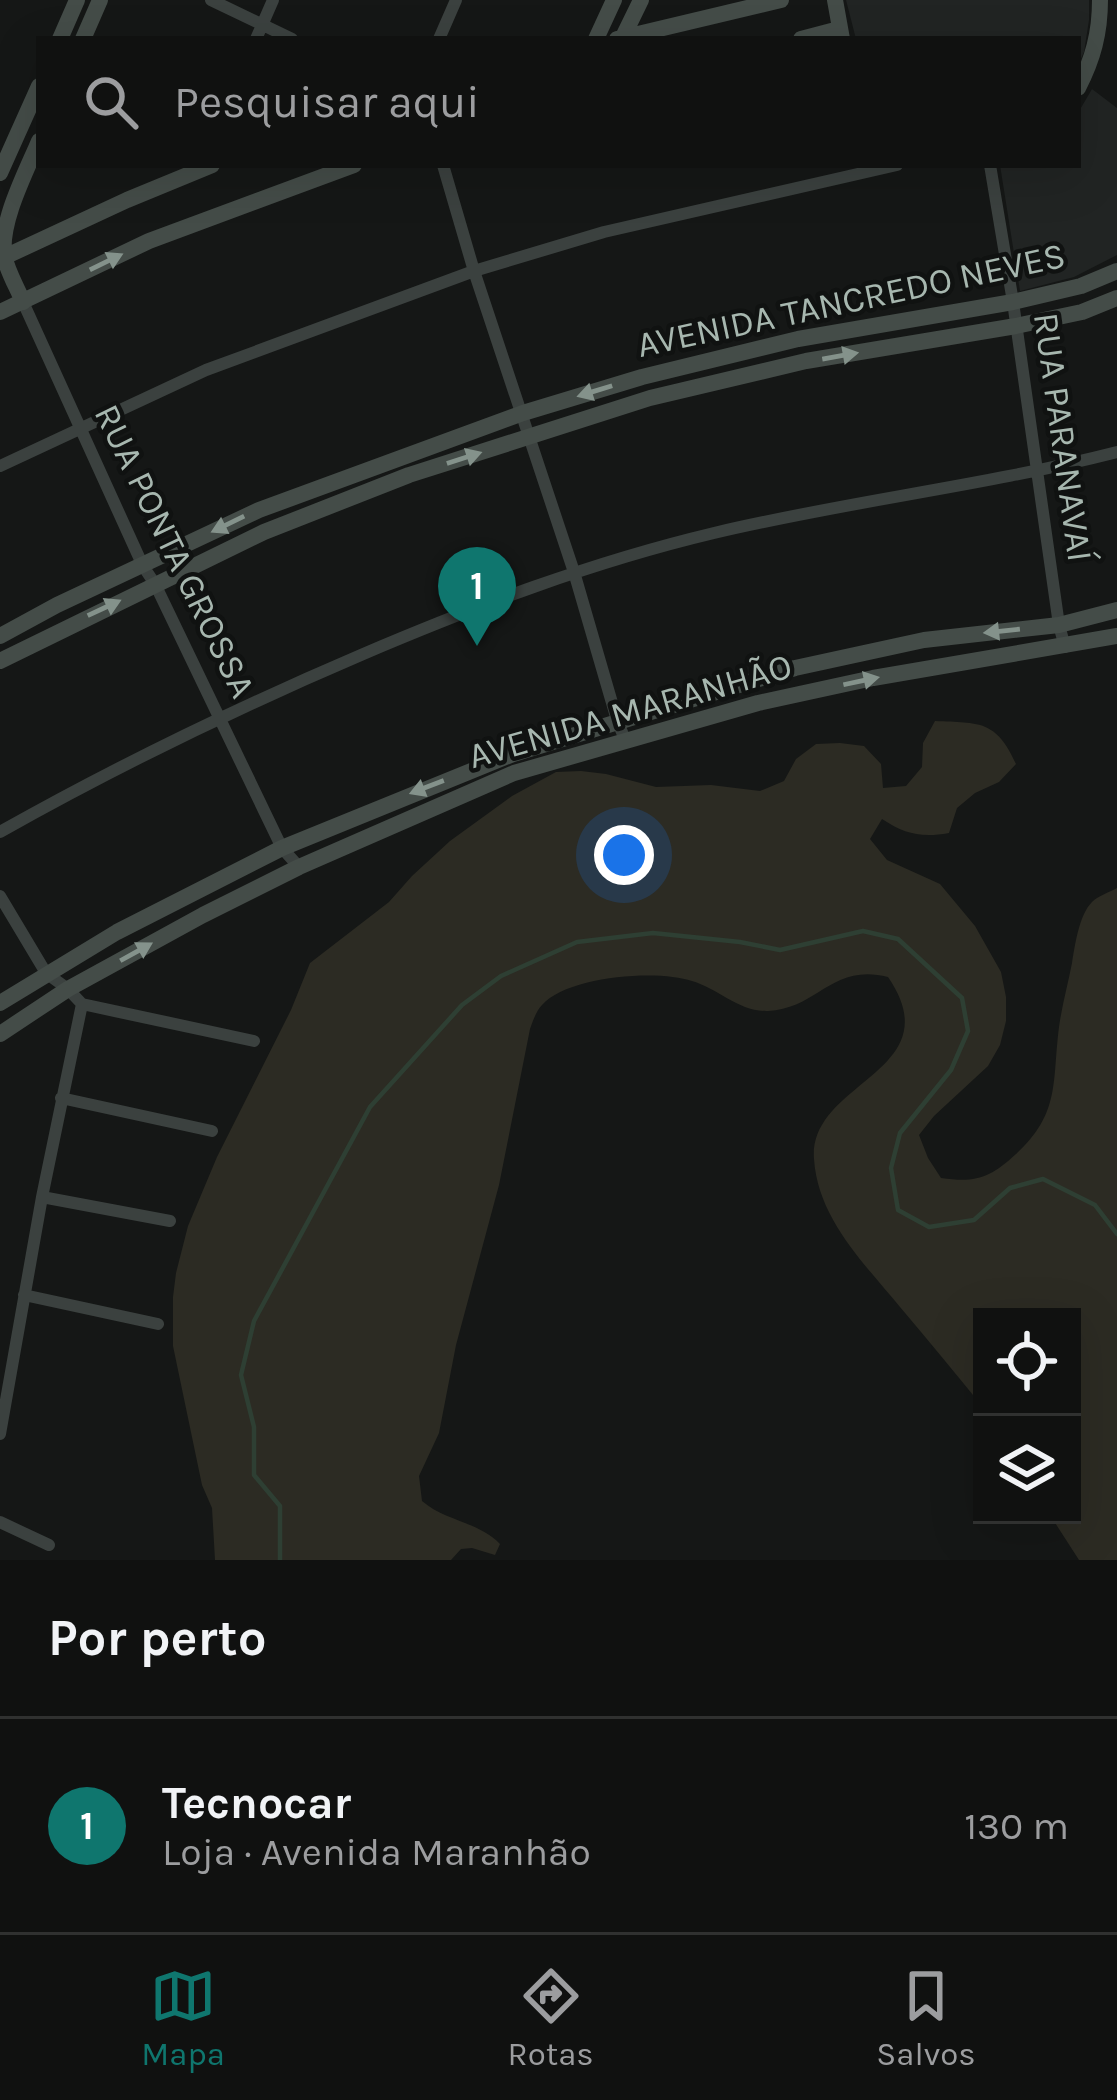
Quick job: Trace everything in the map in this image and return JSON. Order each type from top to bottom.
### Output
[{"type":"street","points":[[61,36],[77,0]]},
{"type":"street","points":[[84,36],[100,0]]},
{"type":"street","points":[[212,0],[259,32],[273,0]]},
{"type":"street","points":[[440,36],[456,0]]},
{"type":"street","points":[[597,36],[614,0]]},
{"type":"street","points":[[622,36],[641,0]]},
{"type":"street","points":[[632,36],[781,0]]},
{"type":"street","points":[[835,0],[840,34]]},
{"type":"street","points":[[1081,82],[1094,57],[1100,0]]},
{"type":"street","points":[[0,173],[36,93]]},
{"type":"street","points":[[2,258],[9,216],[36,148]]},
{"type":"street","points":[[2,258],[204,168]]},
{"type":"street","points":[[0,312],[149,242],[346,168]]},
{"type":"street","points":[[443,168],[626,742]]},
{"type":"street","points":[[0,466],[206,370],[474,271],[604,232],[884,168]]},
{"type":"street","name":"RUA PARANAVAÍ","points":[[991,168],[1065,647]]},
{"type":"street","name":"RUA PONTA GROSSA","points":[[2,258],[143,566],[282,848],[299,867]]},
{"type":"street","name":"AVENIDA TANCREDO NEVES","points":[[0,636],[259,510],[523,413],[642,377],[798,339],[1013,302],[1081,286],[1117,271]]},
{"type":"street","name":"AVENIDA TANCREDO NEVES","points":[[0,661],[264,532],[409,476],[650,398],[806,362],[1016,326],[1117,298]]},
{"type":"street","points":[[0,832],[218,717],[463,612],[574,572],[713,533],[891,496],[1039,472],[1117,452]]},
{"type":"street","name":"AVENIDA MARANHÃO","points":[[0,1003],[135,922],[282,848],[491,762],[794,668],[902,645],[1059,625],[1117,610]]},
{"type":"street","name":"AVENIDA MARANHÃO","points":[[0,1034],[68,989],[203,915],[299,867],[514,773],[850,683],[1117,636]]},
{"type":"street","points":[[0,896],[46,974],[82,1004],[254,1041]]},
{"type":"street","points":[[0,1434],[82,1004]]},
{"type":"street","points":[[61,1098],[212,1131]]},
{"type":"street","points":[[42,1197],[170,1221]]},
{"type":"street","points":[[24,1295],[158,1324]]},
{"type":"street","points":[[0,1522],[49,1545]]},
{"type":"shaded area","points":[[846,0],[1089,0],[1081,58],[1081,36],[855,36]]},
{"type":"shaded area","points":[[1092,89],[1117,108],[1117,255],[1074,277],[1020,291],[1000,168],[1081,168],[1081,108]]},
{"type":"shaded area","points":[[935,721],[964,722],[993,732],[1016,764],[999,782],[957,808],[949,833],[914,834],[882,819],[870,839],[887,860],[940,884],[975,926],[1001,972],[1006,1021],[1000,1045],[988,1066],[919,1135],[941,1178],[973,1179],[998,1169],[1041,1124],[1052,1095],[1060,1019],[1081,922],[1092,902],[1117,888],[1117,1560],[1079,1560],[1056,1524],[1081,1524],[1081,1308],[973,1308],[973,1395],[858,1257],[824,1201],[814,1159],[818,1133],[832,1111],[892,1056],[903,1035],[903,1009],[888,977],[869,974],[838,981],[800,1003],[768,1011],[748,1008],[692,981],[658,976],[591,981],[554,995],[542,1005],[530,1029],[499,1185],[456,1345],[439,1433],[419,1476],[422,1501],[492,1537],[500,1544],[495,1555],[472,1548],[461,1549],[451,1560],[215,1560],[212,1508],[202,1485],[173,1346],[176,1273],[188,1226],[217,1157],[310,963],[389,902],[450,841],[512,796],[556,772],[606,774],[656,787],[711,785],[760,791],[784,781],[796,759],[816,744],[840,743],[864,746],[881,764],[883,788],[906,786],[922,767],[923,743]]},
{"type":"waterway","points":[[280,1560],[280,1506],[254,1475],[254,1427],[241,1375],[254,1321],[370,1107],[462,1005],[501,976],[577,942],[653,933],[780,950],[863,931],[898,939],[962,998],[968,1031],[951,1070],[900,1133],[891,1168],[898,1210],[929,1227],[974,1220],[1010,1188],[1043,1179],[1095,1205],[1117,1234]]},
{"type":"place","name":"Tecnocar","points":[[477,646]]}]
